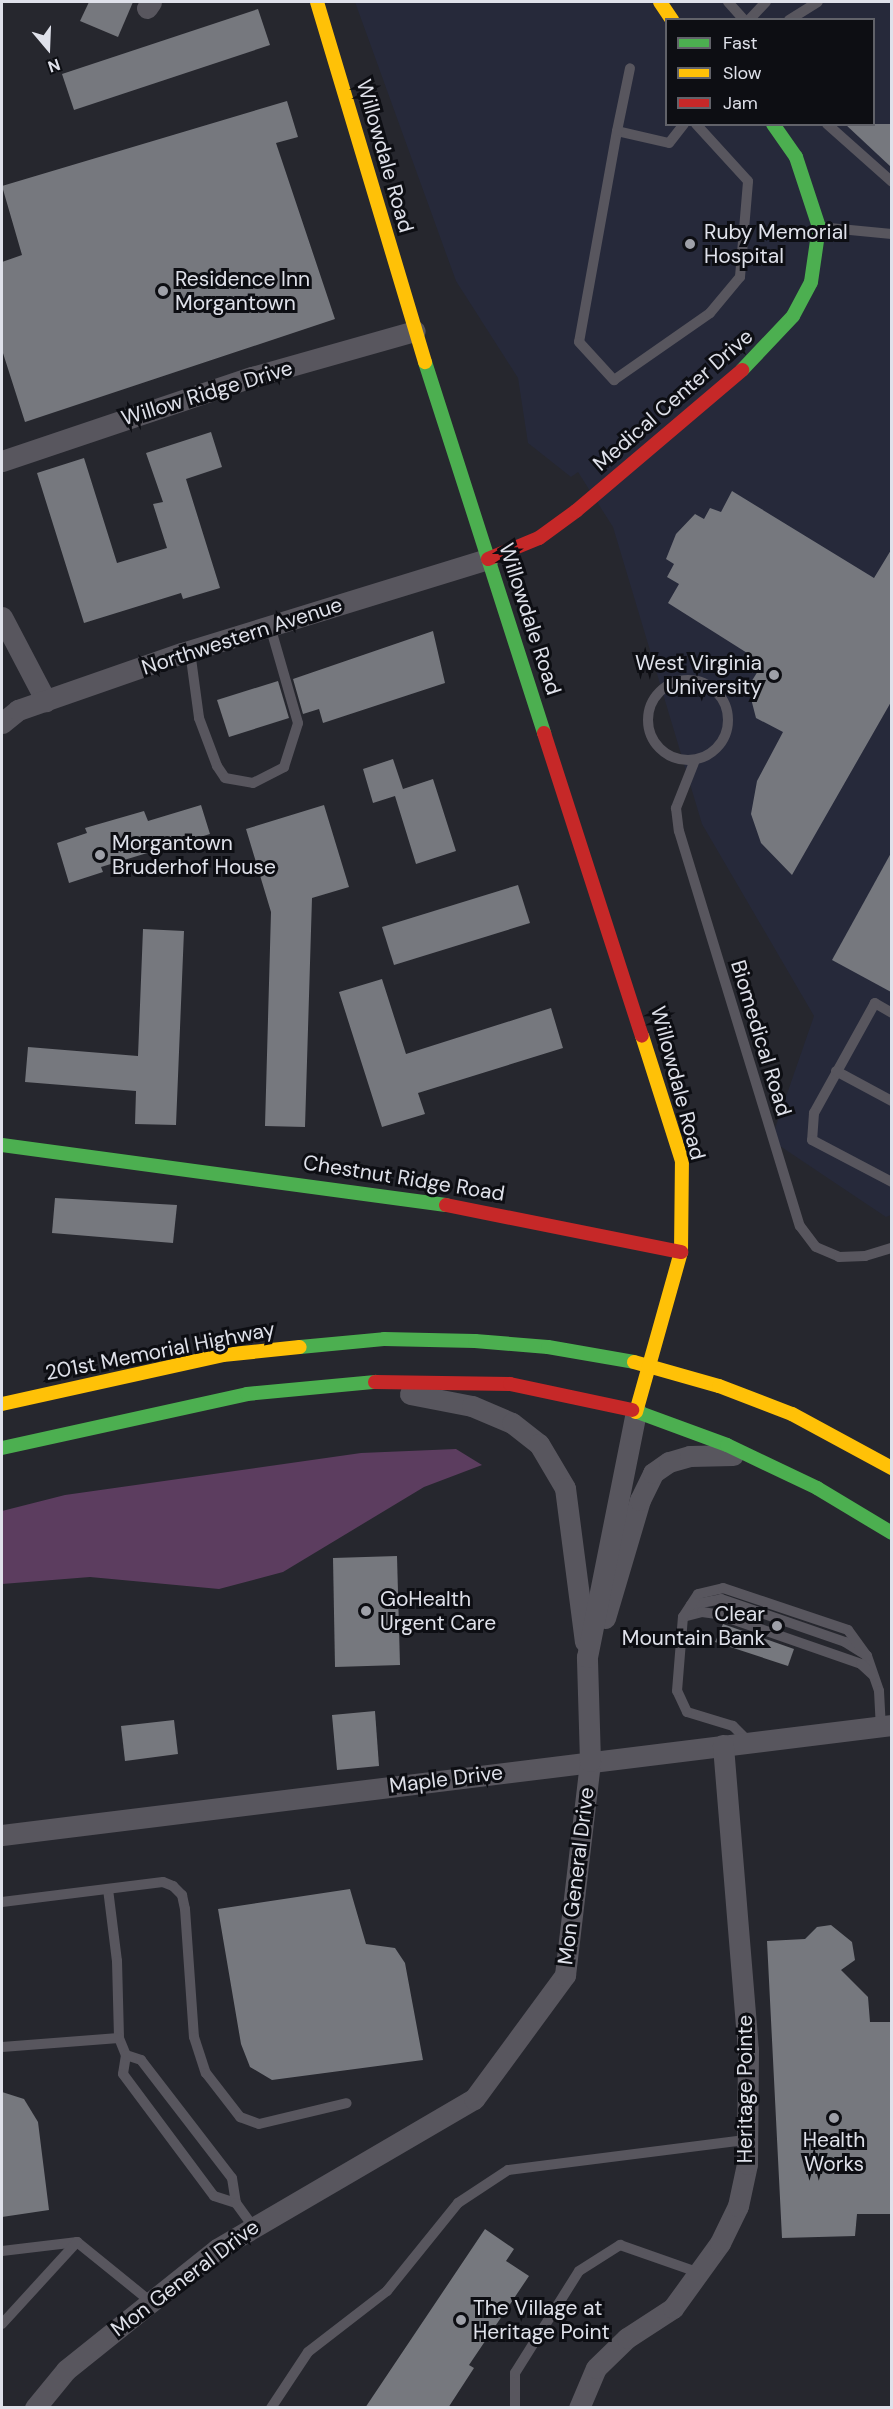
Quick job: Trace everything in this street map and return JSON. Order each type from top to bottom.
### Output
[{"type":"street","name":"Willowdale Road","points":[[317,2],[415,331],[682,1161],[681,1252]]},
{"type":"street","points":[[660,2],[671,18]]},
{"type":"street","name":"Medical Center Drive","points":[[488,558],[539,538],[576,511],[763,352],[793,316],[811,282],[819,227],[796,157],[774,126]]},
{"type":"street","name":"Willow Ridge Drive","points":[[2,461],[252,377],[415,331]]},
{"type":"street","name":"Northwestern Avenue","points":[[2,723],[18,710],[190,651],[488,558]]},
{"type":"street","points":[[2,617],[46,701]]},
{"type":"street","name":"Chestnut Ridge Road","points":[[2,1145],[465,1207],[681,1252]]},
{"type":"street","points":[[636,1412],[671,1299],[681,1252]]},
{"type":"street","name":"201st Memorial Highway","points":[[2,1404],[223,1355],[384,1339],[548,1347],[649,1365]]},
{"type":"street","points":[[649,1365],[792,1414],[891,1467]]},
{"type":"street","points":[[340,1382],[472,1406],[512,1424],[539,1444],[565,1488],[587,1657]]},
{"type":"street","points":[[2,1448],[247,1394],[340,1382],[510,1384],[583,1397],[636,1412],[752,1457],[817,1488],[891,1533]]},
{"type":"street","name":"Mon General Drive","points":[[34,2408],[66,2370],[252,2225],[474,2099],[565,1975],[590,1761],[587,1657],[636,1412]]},
{"type":"street","points":[[587,1657],[613,1600],[640,1500],[653,1473],[669,1462],[690,1456],[752,1457]]},
{"type":"street","name":"Maple Drive","points":[[2,1835],[886,1726]]},
{"type":"street","name":"Heritage Pointe","points":[[579,2408],[596,2368],[627,2338],[673,2308],[720,2243],[738,2206],[747,2140],[748,2050],[723,1745]]},
{"type":"lane","points":[[728,2],[745,18]]},
{"type":"lane","points":[[749,18],[766,2]]},
{"type":"lane","points":[[792,18],[818,2]]},
{"type":"lane","points":[[630,68],[579,342],[614,380],[710,313],[740,277],[748,181],[698,126]]},
{"type":"lane","points":[[617,131],[669,143],[682,126]]},
{"type":"lane","points":[[829,126],[891,182]]},
{"type":"lane","points":[[819,227],[889,229]]},
{"type":"lane","points":[[190,651],[199,718],[217,766],[225,778],[253,783],[284,767],[298,723],[270,626]]},
{"type":"lane","points":[[687,680],[713,687],[722,697],[729,723],[718,747],[695,760],[681,760],[658,748],[648,724],[658,694],[687,680]]},
{"type":"lane","name":"Biomedical Road","points":[[695,760],[676,808],[679,831],[795,1215],[816,1247],[839,1257],[891,1248]]},
{"type":"lane","points":[[891,1013],[875,1003],[814,1113],[812,1140],[891,1182]]},
{"type":"lane","points":[[837,1071],[891,1101]]},
{"type":"lane","points":[[749,1743],[733,1726],[687,1712],[681,1704],[677,1673],[683,1617],[688,1607],[722,1599],[845,1642],[867,1656],[886,1726]]},
{"type":"lane","points":[[683,1617],[702,1612],[717,1614],[861,1664],[874,1676]]},
{"type":"lane","points":[[2,1902],[163,1882],[182,1895],[194,2037],[206,2073],[240,2116],[259,2124],[347,2103]]},
{"type":"lane","points":[[108,1888],[117,1961],[119,2038],[126,2055],[123,2074],[214,2196],[236,2203]]},
{"type":"lane","points":[[2,2047],[119,2038]]},
{"type":"lane","points":[[126,2055],[141,2060],[232,2178],[236,2203],[252,2225]]},
{"type":"lane","points":[[271,2408],[309,2352],[387,2291],[458,2204],[508,2169],[747,2140]]},
{"type":"lane","points":[[2,2251],[77,2242],[151,2302]]},
{"type":"lane","points":[[2,2324],[77,2242]]},
{"type":"lane","points":[[515,2408],[515,2373],[579,2271],[620,2245],[697,2272]]},
{"type":"shaded area","name":"West Virginia University","points":[[355,2],[891,2],[891,1215],[886,1217],[771,1140],[814,1016],[702,824],[613,527],[578,472],[571,477],[528,443],[518,378],[456,281]]},
{"type":"shaded area","points":[[456,1449],[482,1465],[424,1487],[283,1572],[219,1589],[90,1577],[2,1584],[2,1511],[65,1495],[361,1453]]},
{"type":"building","points":[[89,2],[133,2],[118,37],[80,21]]},
{"type":"building","points":[[258,9],[270,45],[74,110],[62,74]]},
{"type":"building","name":"Residence Inn Morgantown","points":[[287,101],[298,137],[276,143],[335,319],[25,422],[2,350],[2,262],[22,255],[2,186]]},
{"type":"building","points":[[891,124],[891,167],[847,126]]},
{"type":"building","points":[[211,432],[222,467],[186,479],[220,588],[183,599],[181,593],[84,623],[37,473],[84,458],[117,563],[167,548],[153,504],[163,502],[146,453]]},
{"type":"building","points":[[732,491],[874,578],[891,550],[891,702],[792,875],[761,843],[751,814],[757,781],[783,732],[756,718],[748,687],[763,663],[668,603],[679,584],[667,577],[674,564],[666,559],[676,534],[695,514],[704,519],[710,508],[721,512]]},
{"type":"building","points":[[433,631],[445,683],[323,723],[319,709],[303,714],[293,679]]},
{"type":"building","points":[[278,681],[289,718],[229,737],[217,700]]},
{"type":"building","points":[[393,759],[403,789],[433,779],[456,851],[416,864],[395,796],[373,803],[363,769]]},
{"type":"building","name":"Morgantown Bruderhof House","points":[[201,805],[210,834],[101,867],[103,872],[69,883],[57,843],[87,833],[85,828],[144,811],[148,821]]},
{"type":"building","points":[[324,805],[349,887],[312,898],[305,1127],[265,1126],[271,912],[246,829]]},
{"type":"building","points":[[891,853],[891,992],[832,960]]},
{"type":"building","points":[[518,885],[530,923],[394,965],[382,927]]},
{"type":"building","points":[[143,929],[184,931],[176,1125],[135,1124],[136,1091],[25,1082],[28,1047],[138,1056]]},
{"type":"building","points":[[382,979],[406,1054],[551,1008],[563,1048],[418,1093],[425,1114],[382,1127],[339,992]]},
{"type":"building","points":[[55,1198],[177,1205],[173,1243],[52,1233]]},
{"type":"building","name":"GoHealth Urgent Care","points":[[397,1556],[400,1665],[335,1667],[333,1558]]},
{"type":"building","points":[[723,1624],[794,1649],[788,1666],[715,1642]]},
{"type":"building","points":[[375,1711],[379,1766],[337,1770],[332,1715]]},
{"type":"building","points":[[174,1720],[178,1754],[125,1761],[121,1726]]},
{"type":"building","points":[[350,1889],[366,1944],[395,1948],[405,1963],[423,2060],[272,2080],[250,2067],[241,2044],[218,1909]]},
{"type":"building","name":"Health Works","points":[[831,1925],[852,1942],[855,1960],[841,1970],[868,1997],[870,2022],[891,2022],[891,2214],[857,2214],[855,2236],[782,2238],[767,1941],[805,1939],[817,1927]]},
{"type":"building","points":[[2,2092],[24,2099],[38,2122],[49,2210],[2,2217]]},
{"type":"building","name":"The Village at Heritage Point","points":[[485,2229],[514,2249],[506,2261],[529,2276],[469,2365],[474,2368],[448,2408],[365,2408]]},
{"type":"traffic: fast","points":[[742,370],[793,316],[811,282],[819,227],[796,157],[774,126]]},
{"type":"traffic: fast","points":[[425,362],[544,733]]},
{"type":"traffic: fast","points":[[2,1145],[446,1205]]},
{"type":"traffic: fast","points":[[300,1347],[384,1339],[475,1341],[548,1347],[634,1362]]},
{"type":"traffic: fast","points":[[2,1448],[247,1394],[375,1382]]},
{"type":"traffic: fast","points":[[632,1410],[727,1445],[817,1488],[892,1533]]},
{"type":"traffic: slow","points":[[317,2],[425,362]]},
{"type":"traffic: slow","points":[[660,2],[671,18]]},
{"type":"traffic: slow","points":[[636,1412],[681,1252],[682,1161],[642,1036]]},
{"type":"traffic: slow","points":[[2,1404],[223,1355],[300,1347]]},
{"type":"traffic: slow","points":[[634,1362],[719,1386],[792,1414],[892,1468]]},
{"type":"traffic: jam","points":[[488,559],[539,538],[576,511],[742,370]]},
{"type":"traffic: jam","points":[[544,733],[642,1036]]},
{"type":"traffic: jam","points":[[446,1205],[681,1252]]},
{"type":"traffic: jam","points":[[375,1382],[510,1384],[632,1410]]},
{"type":"place","name":"Ruby Memorial Hospital","points":[[690,244]]},
{"type":"place","name":"Residence Inn Morgantown","points":[[163,291]]},
{"type":"place","name":"West Virginia University","points":[[774,675]]},
{"type":"place","name":"Morgantown Bruderhof House","points":[[100,855]]},
{"type":"place","name":"GoHealth Urgent Care","points":[[366,1611]]},
{"type":"place","name":"Clear Mountain Bank","points":[[777,1626]]},
{"type":"place","name":"Health Works","points":[[834,2118]]},
{"type":"place","name":"The Village at Heritage Point","points":[[461,2320]]}]
